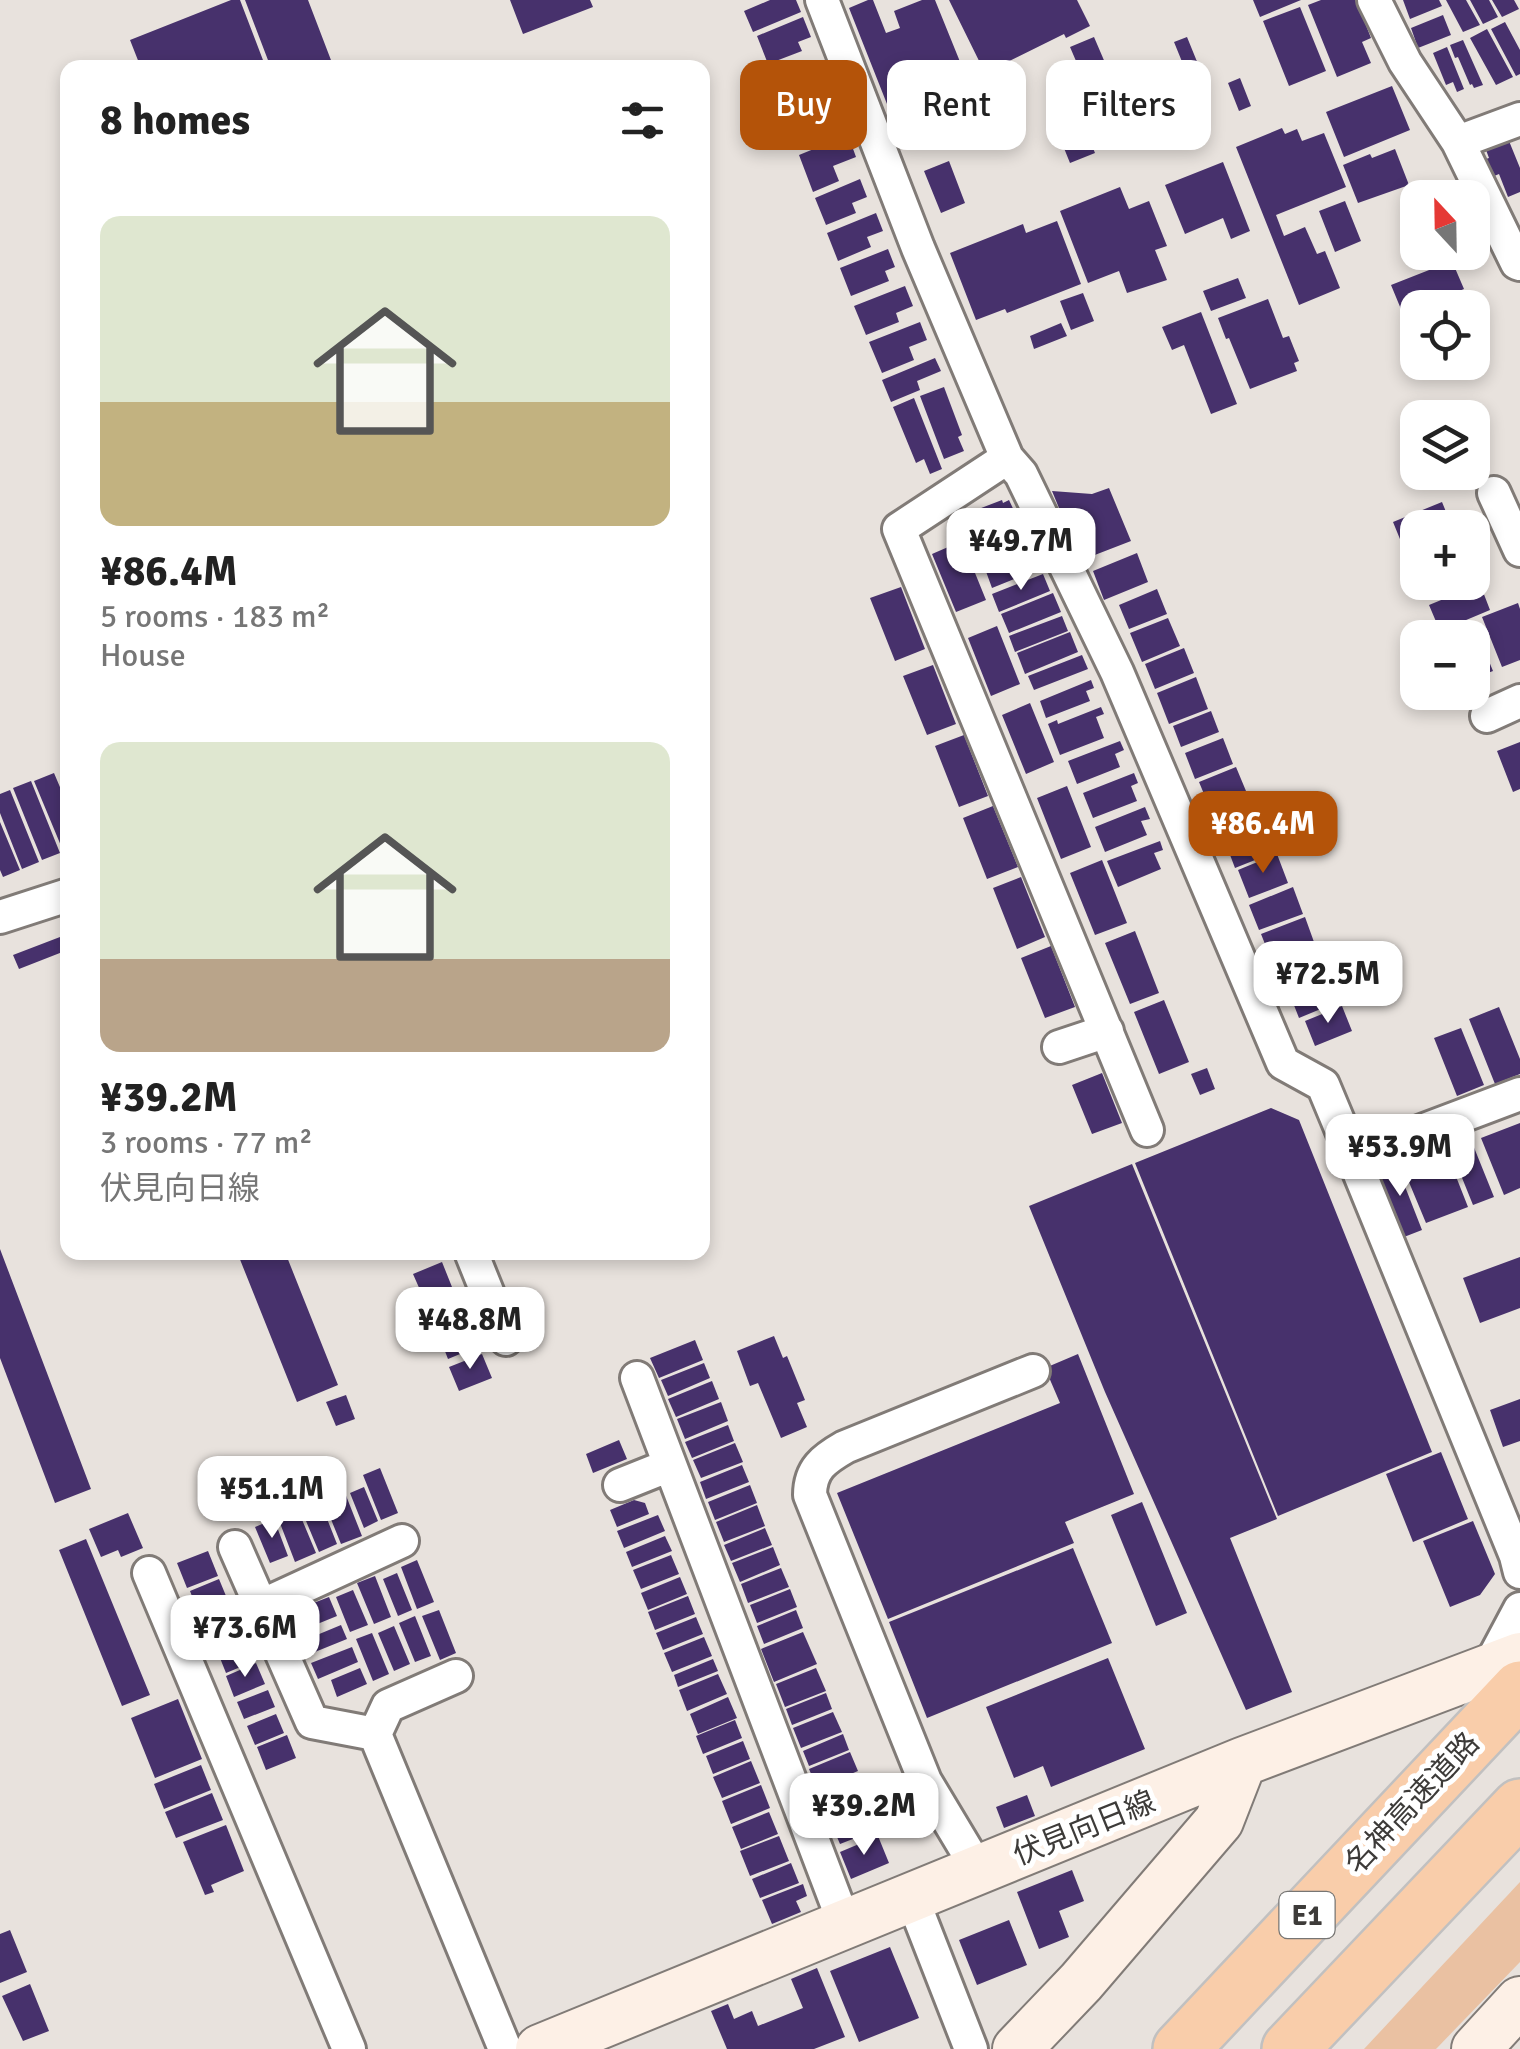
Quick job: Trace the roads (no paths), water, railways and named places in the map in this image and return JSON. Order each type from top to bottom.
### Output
[{"type":"highway","name":"名神高速道路","points":[[1181,2049],[1434,1780],[1509,1671]]},
{"type":"highway","name":"E1","points":[[1290,2049],[1506,1822]]},
{"type":"main road","name":"伏見向日線","points":[[540,2049],[1242,1762],[1509,1671]]},
{"type":"main road","points":[[1017,2049],[1081,1982],[1219,1822],[1242,1762]]},
{"type":"main road","points":[[1476,2049],[1520,2001]]},
{"type":"street","points":[[822,0],[918,248],[1007,458],[1021,474],[1116,672],[1283,1062],[1322,1086],[1519,1560]]},
{"type":"street","points":[[1374,0],[1405,62],[1458,142],[1520,264]]},
{"type":"street","points":[[1458,142],[1520,119]]},
{"type":"street","points":[[1007,458],[899,529],[1147,1130]]},
{"type":"street","points":[[1494,493],[1520,550]]},
{"type":"street","points":[[1487,716],[1520,701]]},
{"type":"street","points":[[0,917],[60,898]]},
{"type":"street","points":[[1059,1046],[1106,1031]]},
{"type":"street","points":[[1353,1157],[1520,1094]]},
{"type":"street","points":[[474,1260],[506,1339]]},
{"type":"street","points":[[979,1871],[925,1781],[810,1495],[810,1478],[827,1457],[845,1447],[1033,1371]]},
{"type":"street","points":[[637,1378],[845,1925]]},
{"type":"street","points":[[620,1486],[670,1465]]},
{"type":"street","points":[[261,1606],[402,1542]]},
{"type":"street","points":[[234,1547],[312,1722],[376,1734]]},
{"type":"street","points":[[150,1573],[348,2049]]},
{"type":"street","points":[[1509,1671],[1520,1609]]},
{"type":"street","points":[[456,1676],[388,1706],[376,1734],[505,2049]]},
{"type":"street","points":[[912,1898],[971,2049]]}]
